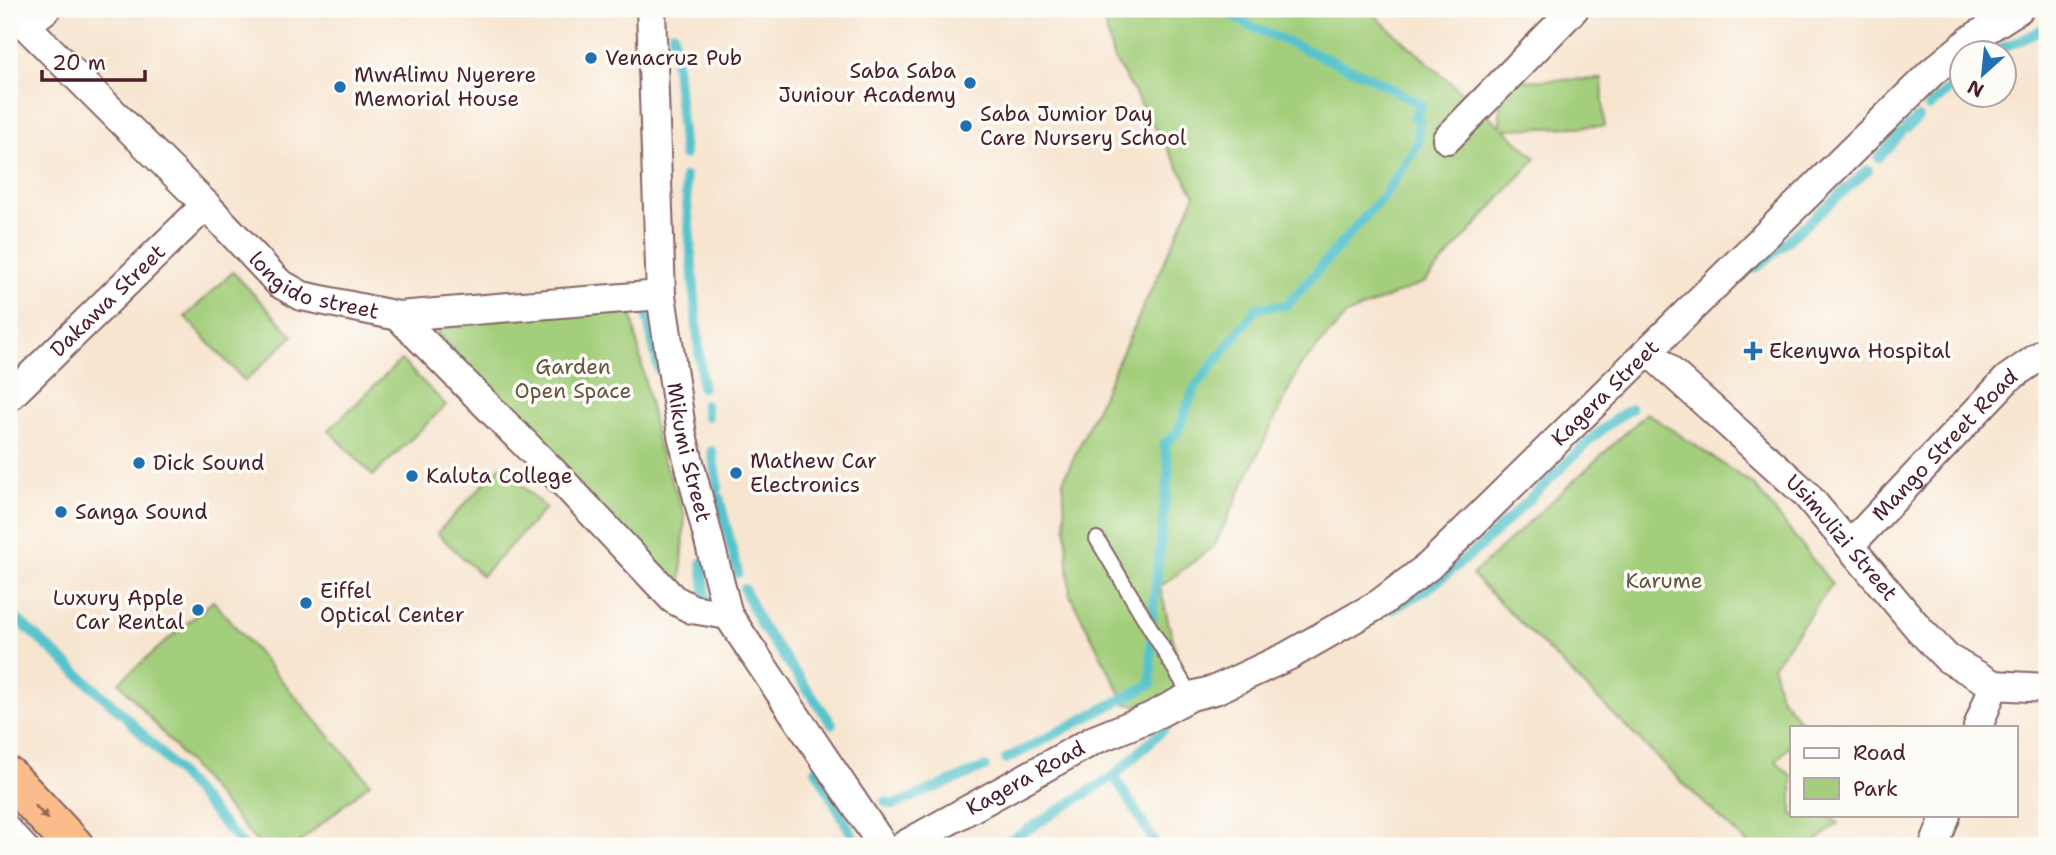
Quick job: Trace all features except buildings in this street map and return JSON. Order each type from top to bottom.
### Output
[{"type":"highway","points":[[9,777],[74,846]]},
{"type":"street","name":"Mikumi Street","points":[[651,9],[662,295],[682,435],[728,615],[883,846]]},
{"type":"street","points":[[1447,139],[1574,9]]},
{"type":"street","name":"Kagera Street","points":[[1151,717],[1191,696],[1215,690],[1288,656],[1389,596],[1429,566],[1930,73],[1973,38],[2019,9]]},
{"type":"street","name":"longido street","points":[[26,14],[279,282],[302,296],[398,316],[565,484],[673,599],[692,609],[728,615]]},
{"type":"street","name":"Dakawa Street","points":[[9,397],[206,205]]},
{"type":"street","points":[[398,316],[662,295]]},
{"type":"street","name":"Mango Street Road","points":[[1850,545],[2007,379],[2047,351]]},
{"type":"street","name":"Usimulizi Street","points":[[1649,352],[1805,493],[1947,658],[1994,685],[2047,688]]},
{"type":"street","points":[[1978,726],[1994,685]]},
{"type":"street","name":"Kagera Road","points":[[903,846],[1094,740],[1151,717]]},
{"type":"street","points":[[1934,846],[1946,816]]},
{"type":"lane","points":[[1097,539],[1191,696]]},
{"type":"lane","points":[[9,822],[31,846]]},
{"type":"green space","points":[[1110,9],[1367,9],[1500,126],[1500,81],[1602,79],[1604,126],[1504,129],[1536,158],[1425,282],[1346,315],[1299,368],[1214,546],[1160,587],[1189,709],[1126,704],[1070,595],[1063,481],[1195,195],[1113,57],[1104,19]]},
{"type":"green space","points":[[233,272],[293,336],[245,381],[185,317]]},
{"type":"green space","name":"Garden Open Space","points":[[630,306],[658,446],[685,515],[680,596],[428,323]]},
{"type":"green space","points":[[401,360],[446,405],[373,476],[329,430]]},
{"type":"green space","name":"Karume","points":[[1647,413],[1754,485],[1832,584],[1773,666],[1780,696],[1804,726],[1790,726],[1790,745],[1776,761],[1790,775],[1790,816],[1831,816],[1838,823],[1811,846],[1750,846],[1472,575]]},
{"type":"green space","points":[[501,466],[546,508],[482,576],[437,533]]},
{"type":"green space","points":[[213,601],[370,783],[295,846],[260,846],[119,682]]},
{"type":"waterway","points":[[1152,619],[1169,468],[1164,444],[1177,433],[1194,389],[1257,308],[1287,305],[1384,195],[1418,144],[1419,119],[1414,117],[1422,105],[1368,76],[1250,26],[1223,9]]},
{"type":"waterway","points":[[2018,41],[2047,26]]},
{"type":"waterway","points":[[673,33],[684,155]]},
{"type":"waterway","points":[[1929,107],[1948,90]]},
{"type":"waterway","points":[[1907,128],[1918,118]]},
{"type":"waterway","points":[[1879,157],[1901,133]]},
{"type":"waterway","points":[[1754,268],[1868,170]]},
{"type":"waterway","points":[[685,177],[702,387]]},
{"type":"waterway","points":[[645,307],[659,370]]},
{"type":"waterway","points":[[705,405],[707,417]]},
{"type":"waterway","points":[[1393,609],[1425,591],[1480,547],[1591,439],[1631,409]]},
{"type":"waterway","points":[[712,451],[718,488]]},
{"type":"waterway","points":[[719,497],[738,573]]},
{"type":"waterway","points":[[702,562],[707,609]]},
{"type":"waterway","points":[[744,589],[761,625],[832,724]]},
{"type":"waterway","points":[[9,612],[124,715],[243,846]]},
{"type":"waterway","points":[[1006,759],[1151,684],[1151,635]]},
{"type":"waterway","points":[[1001,846],[1114,776],[1167,726],[1166,723]]},
{"type":"waterway","points":[[885,802],[894,805],[985,767]]},
{"type":"waterway","points":[[816,769],[858,846]]},
{"type":"waterway","points":[[1114,776],[1157,846]]},
{"type":"place","name":"Venacruz Pub","points":[[591,58]]},
{"type":"place","name":"Saba Saba Juniour Academy","points":[[970,83]]},
{"type":"place","name":"MwAlimu Nyerere Memorial House","points":[[340,87]]},
{"type":"place","name":"Saba Jumior Day Care Nursery School","points":[[966,126]]},
{"type":"place","name":"Ekenywa Hospital","points":[[1753,351]]},
{"type":"place","name":"Dick Sound","points":[[139,463]]},
{"type":"place","name":"Mathew Car Electronics","points":[[736,473]]},
{"type":"place","name":"Kaluta College","points":[[412,476]]},
{"type":"place","name":"Sanga Sound","points":[[61,512]]},
{"type":"place","name":"Eiffel Optical Center","points":[[306,603]]},
{"type":"place","name":"Luxury Apple Car Rental","points":[[198,610]]}]
